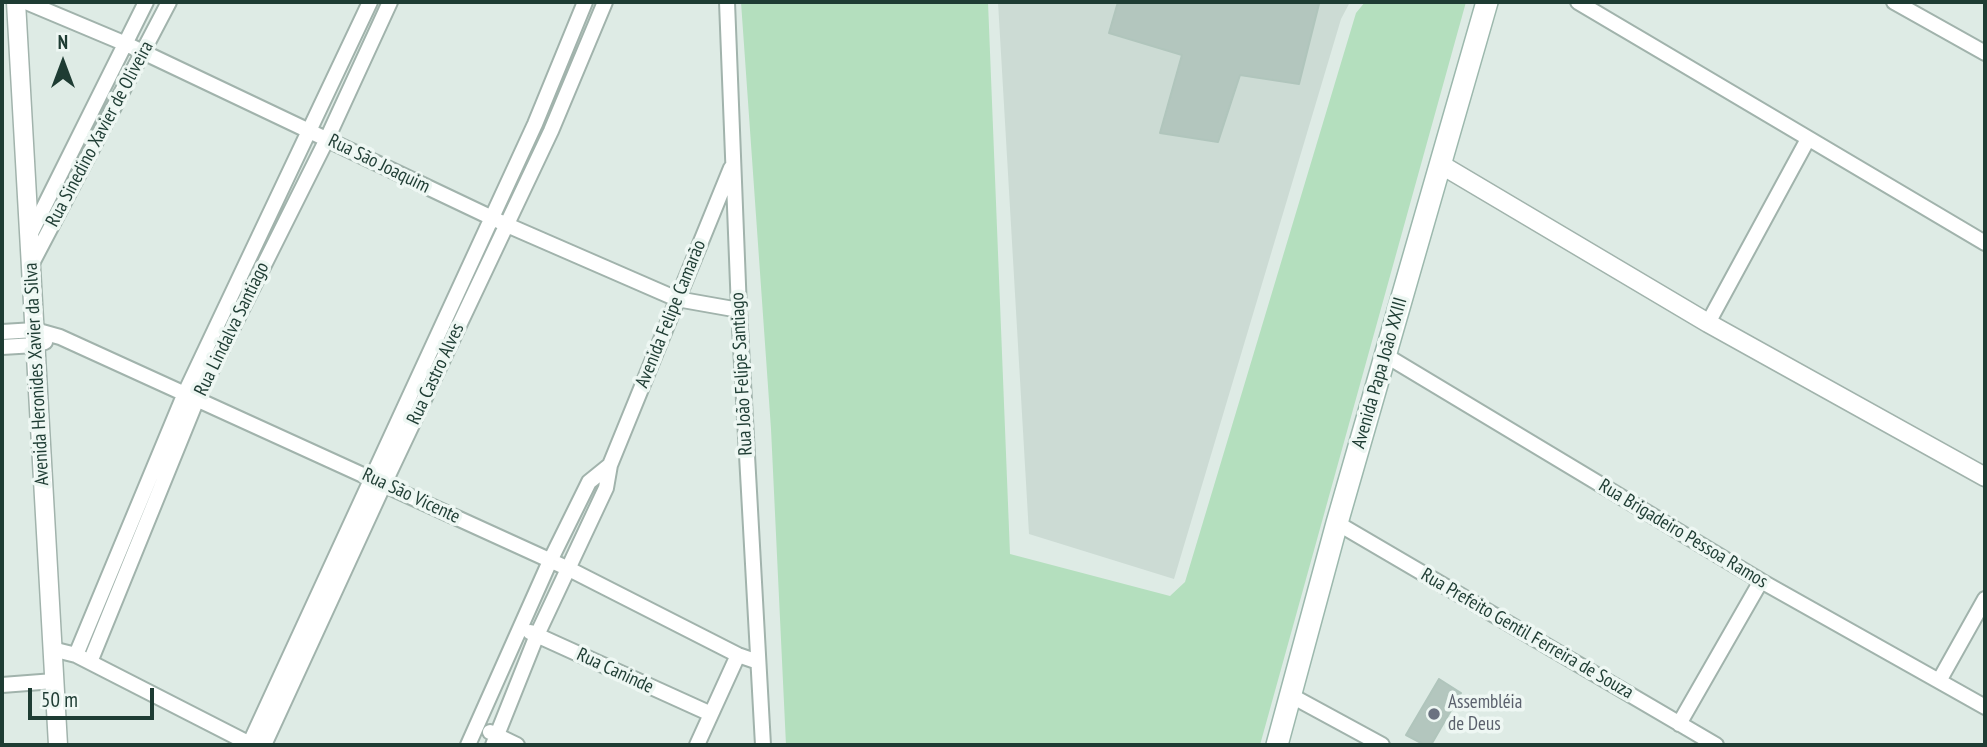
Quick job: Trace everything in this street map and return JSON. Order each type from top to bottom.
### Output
[{"type":"main road","name":"Avenida Papa João XXIII","points":[[1277,745],[1337,523],[1487,2]]},
{"type":"street","name":"Rua Sinedino Xavier de Oliveira","points":[[29,236],[146,2]]},
{"type":"street","name":"Rua Sinedino Xavier de Oliveira","points":[[31,265],[169,2]]},
{"type":"street","name":"Rua Lindalva Santiago","points":[[83,659],[191,396],[370,2]]},
{"type":"street","name":"Rua Lindalva Santiago","points":[[191,396],[327,139],[390,2]]},
{"type":"street","name":"Rua Castro Alves","points":[[254,745],[378,481],[535,124],[585,2]]},
{"type":"street","name":"Rua Castro Alves","points":[[378,481],[507,225],[551,131],[604,2]]},
{"type":"street","name":"Rua João Felipe Santiago","points":[[725,2],[738,310],[763,745]]},
{"type":"street","points":[[1578,2],[1985,243]]},
{"type":"street","points":[[1894,2],[1985,53]]},
{"type":"street","name":"Rua São Joaquim","points":[[15,7],[126,44],[507,225],[677,299],[738,310]]},
{"type":"street","name":"Avenida Heronides Xavier da Silva","points":[[15,7],[58,745]]},
{"type":"street","points":[[535,124],[551,131]]},
{"type":"street","points":[[1708,323],[1808,139]]},
{"type":"street","name":"Avenida Felipe Camarão","points":[[495,741],[537,635],[606,488],[610,465],[733,163]]},
{"type":"street","points":[[1440,164],[1708,323],[1985,477]]},
{"type":"street","points":[[2,332],[35,338]]},
{"type":"street","name":"Rua São Vicente","points":[[35,338],[60,337],[569,569],[738,655],[758,662]]},
{"type":"street","points":[[2,347],[35,338]]},
{"type":"street","name":"Rua Brigadeiro Pessoa Ramos","points":[[1385,355],[1761,581],[1985,707]]},
{"type":"street","name":"Avenida Felipe Camarão","points":[[468,745],[550,561],[589,482],[610,465]]},
{"type":"street","name":"Rua Prefeito Gentil Ferreira de Souza","points":[[1337,523],[1716,745]]},
{"type":"street","points":[[1679,724],[1761,581]]},
{"type":"street","points":[[1939,681],[1985,599]]},
{"type":"street","name":"Rua Caninde","points":[[520,627],[711,714]]},
{"type":"street","points":[[52,649],[83,659],[254,745]]},
{"type":"street","points":[[696,745],[738,655]]},
{"type":"street","points":[[2,685],[54,681]]},
{"type":"street","points":[[1290,695],[1382,745]]},
{"type":"street","points":[[478,726],[495,741],[517,745]]},
{"type":"shaded area","points":[[998,2],[1350,2],[1341,19],[1174,579],[1029,534]]},
{"type":"green space","points":[[741,2],[988,2],[1010,554],[1170,596],[1185,582],[1356,13],[1365,2],[1466,2],[1260,745],[786,745],[771,429]]},
{"type":"building","points":[[1118,2],[1319,4],[1299,84],[1240,75],[1218,142],[1160,133],[1182,55],[1109,33]]},
{"type":"building","name":"Assembléia de Deus","points":[[1439,679],[1461,693],[1431,745],[1425,745],[1406,735]]},
{"type":"place","name":"Assembléia de Deus","points":[[1434,714]]}]
